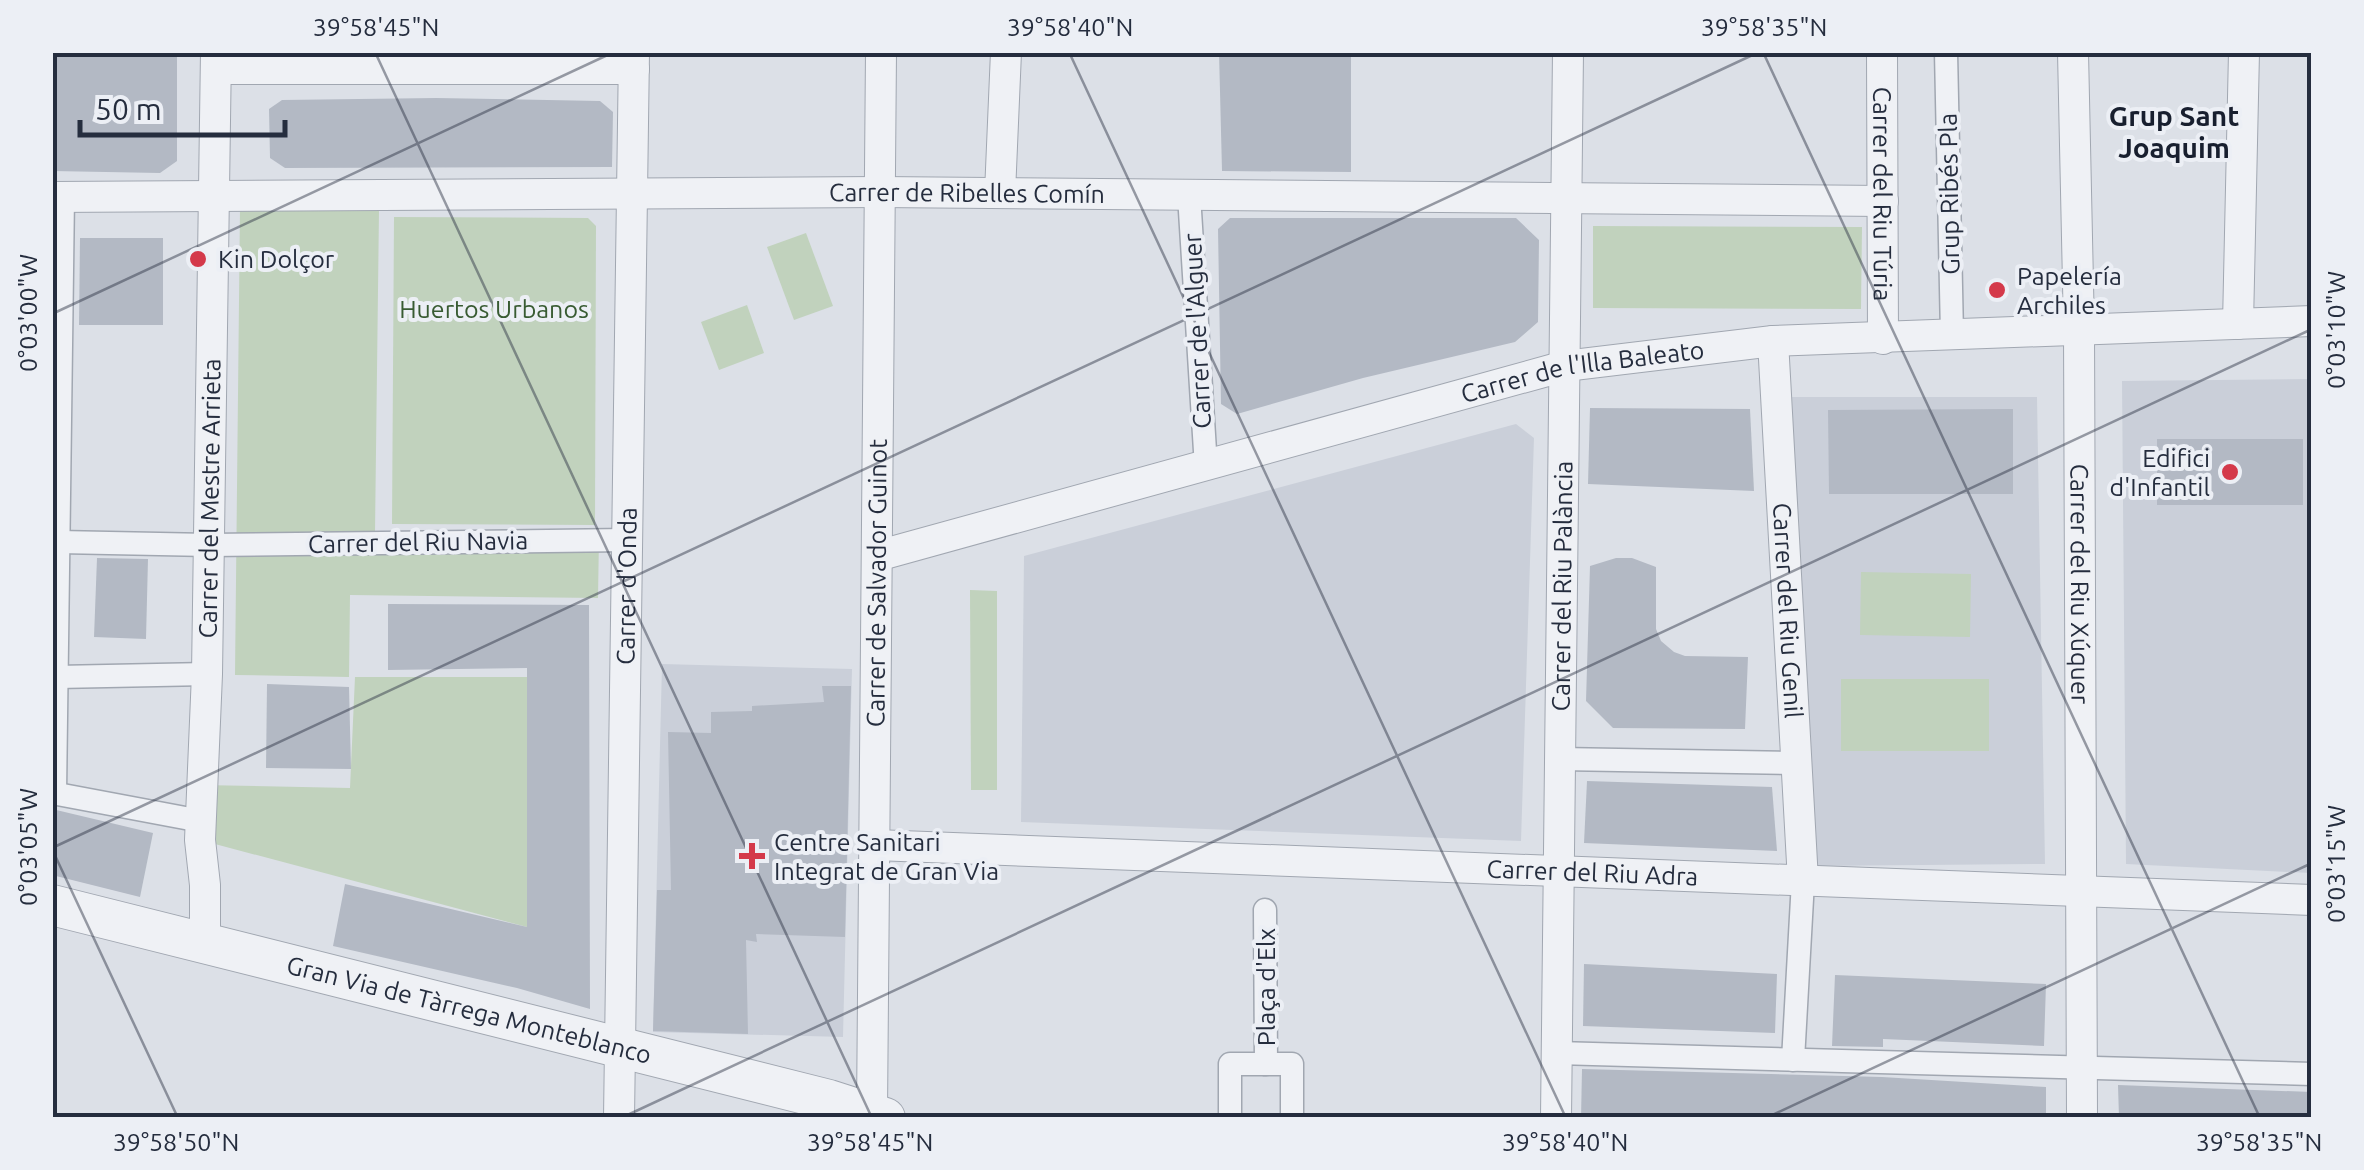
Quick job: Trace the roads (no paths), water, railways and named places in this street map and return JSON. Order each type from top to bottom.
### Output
[{"type":"street","name":"Carrer de Salvador Guinot","points":[[879,1115],[875,844],[880,52]]},
{"type":"street","points":[[1000,193],[1006,52]]},
{"type":"street","name":"Carrer del Riu Palància","points":[[1556,1118],[1568,52]]},
{"type":"street","name":"Carrer del Riu Túria","points":[[1882,52],[1883,338]]},
{"type":"street","name":"Grup Ribés Pla","points":[[1946,52],[1952,336]]},
{"type":"street","name":"Carrer del Riu Xúquer","points":[[2073,52],[2082,1118]]},
{"type":"street","points":[[2238,324],[2244,52]]},
{"type":"street","points":[[216,61],[634,61]]},
{"type":"street","name":"Carrer del Mestre Arrieta","points":[[204,943],[201,821],[208,674],[216,61]]},
{"type":"street","name":"Carrer d'Onda","points":[[619,1118],[634,61]]},
{"type":"street","name":"Carrer de Ribelles Comín","points":[[58,196],[880,192],[1883,201]]},
{"type":"street","name":"Carrer de l'Alguer","points":[[1190,195],[1206,466]]},
{"type":"street","points":[[58,196],[54,793],[201,821]]},
{"type":"street","name":"Carrer de l'Illa Baleato","points":[[877,556],[1564,366],[1773,342],[2312,320]]},
{"type":"street","name":"Carrer del Riu Genil","points":[[1773,342],[1803,881]]},
{"type":"street","name":"Carrer del Riu Navia","points":[[56,547],[627,540]]},
{"type":"street","points":[[55,691],[208,674]]},
{"type":"street","points":[[1560,759],[1797,764]]},
{"type":"street","name":"Carrer del Riu Adra","points":[[875,844],[2312,900]]},
{"type":"street","points":[[1792,1060],[1803,881]]},
{"type":"street","name":"Gran Via de Tàrrega Monteblanco","points":[[52,905],[879,1115]]},
{"type":"street","name":"Plaça d'Elx","points":[[1266,910],[1266,1064]]},
{"type":"street","points":[[1557,1053],[2312,1074]]},
{"type":"street","name":"Plaça d'Elx","points":[[1230,1118],[1230,1064],[1292,1064],[1292,1118]]},
{"type":"place","name":"Kin Dolçor","points":[[198,259]]},
{"type":"place","name":"Papelería Archiles","points":[[1997,290]]},
{"type":"place","name":"Edifici d'Infantil","points":[[2230,472]]},
{"type":"place","name":"Centre Sanitari Integrat de Gran Via","points":[[752,856]]},
{"type":"district","name":"Grup Sant Joaquim","points":[[2174,132]]},
{"type":"park label","name":"Huertos Urbanos","points":[[494,309]]}]
